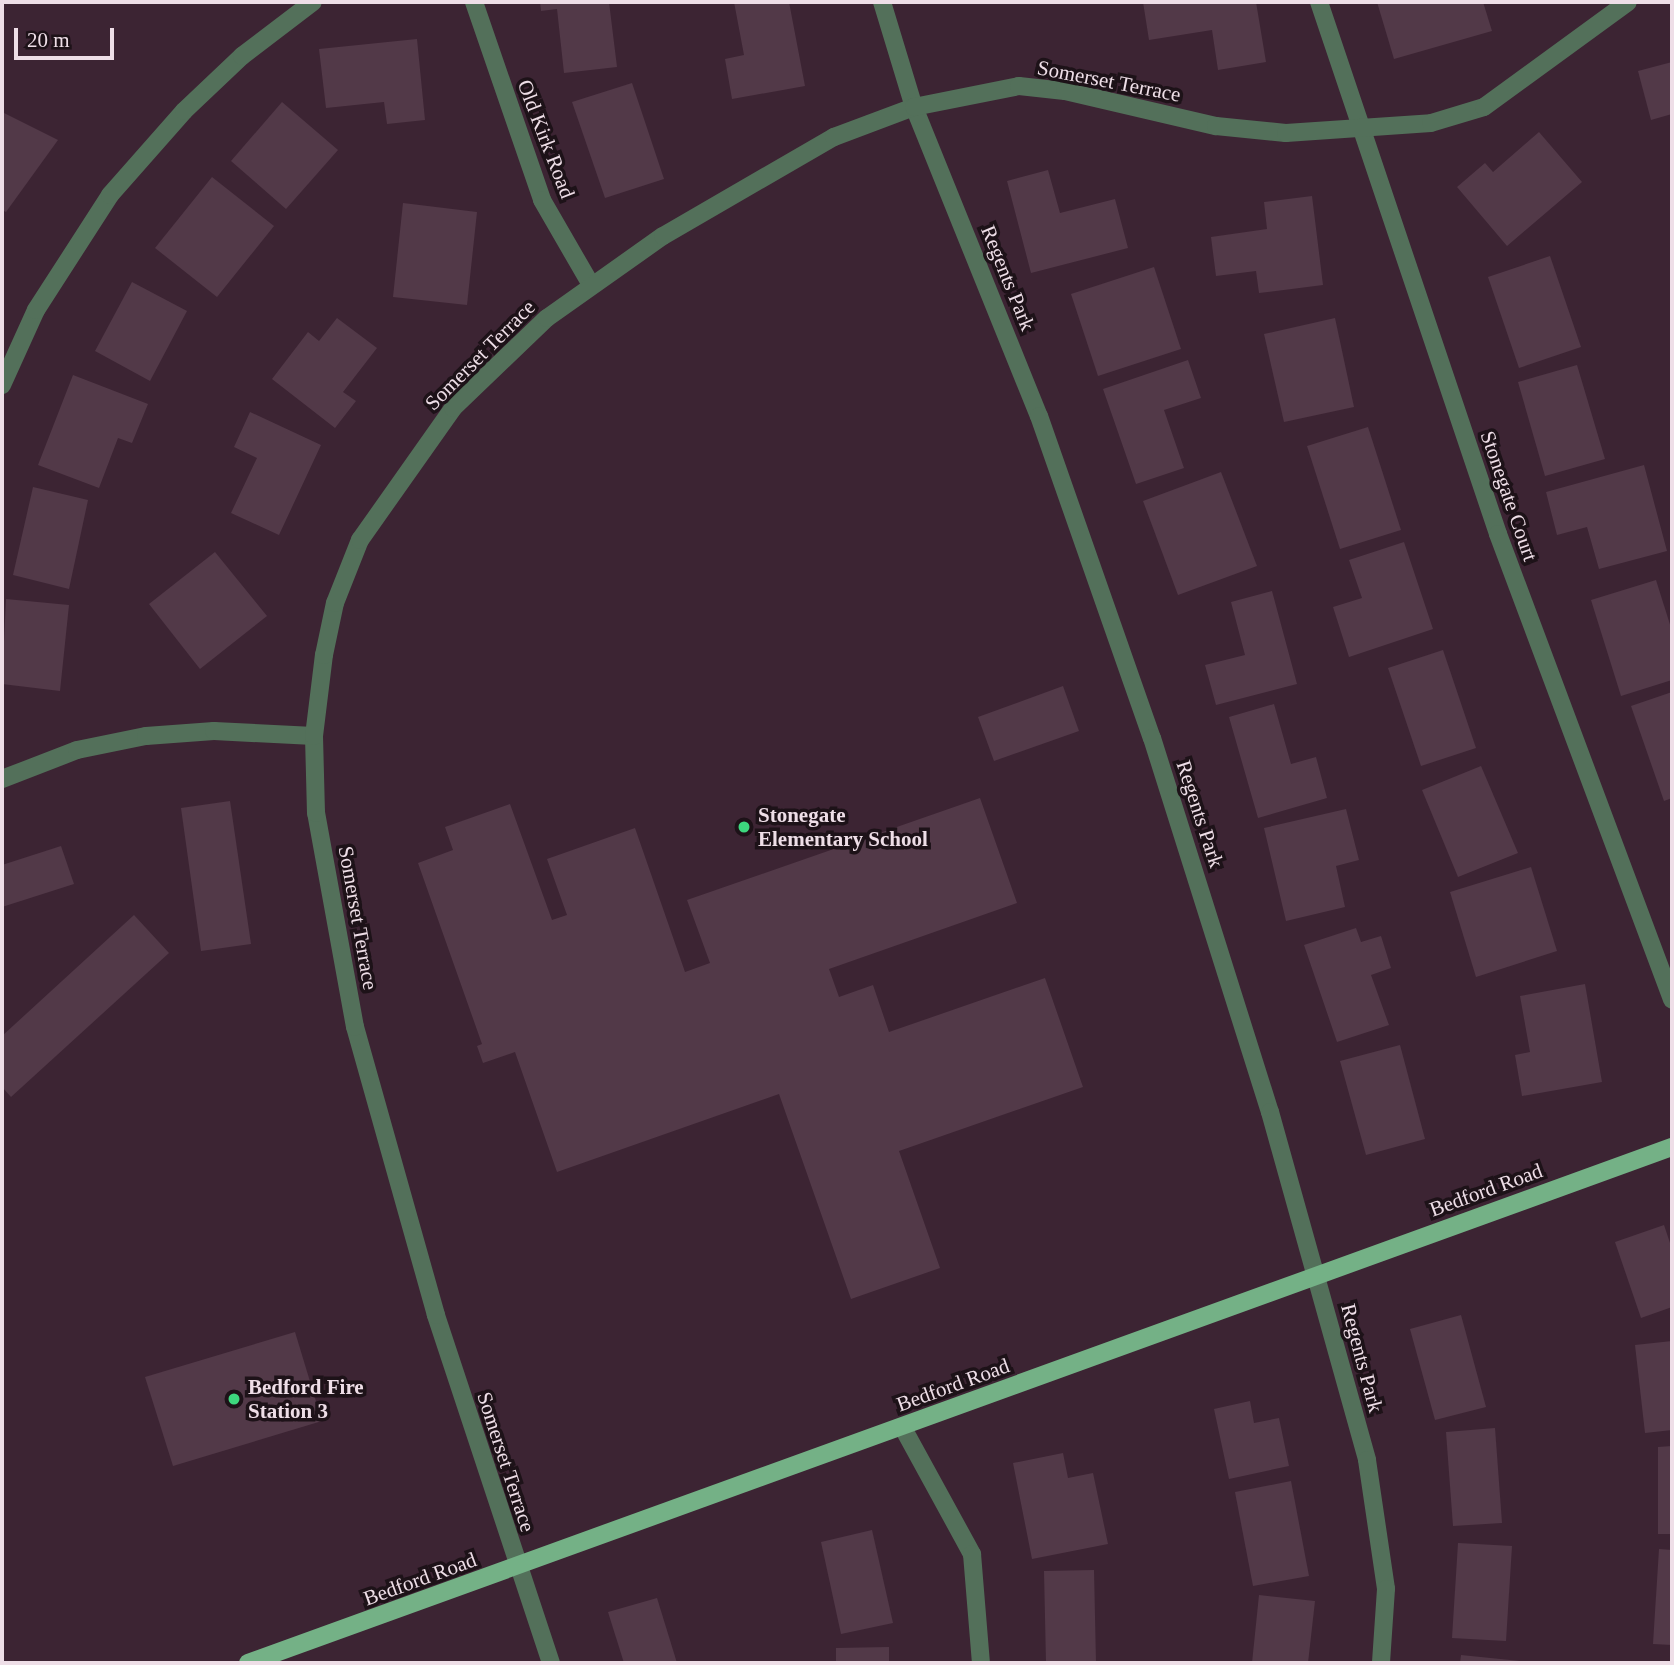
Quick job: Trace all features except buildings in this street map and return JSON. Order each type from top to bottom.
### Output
[{"type":"main road","name":"Bedford Road","points":[[248,1663],[517,1569],[1672,1147]]},
{"type":"street","points":[[2,385],[36,310],[110,195],[184,110],[242,56],[313,2]]},
{"type":"street","name":"Old Kirk Road","points":[[474,2],[542,200],[591,285]]},
{"type":"street","name":"Regents Park","points":[[882,2],[914,107],[1039,416],[1152,738],[1316,1276],[1367,1460],[1386,1589],[1381,1663]]},
{"type":"street","name":"Stonegate Court","points":[[1319,2],[1359,130],[1498,534],[1672,1000]]},
{"type":"street","name":"Somerset Terrace","points":[[551,1663],[517,1569],[436,1315],[355,1027],[316,813],[314,736],[335,603],[360,540],[453,408],[547,318],[591,285],[834,137],[914,107],[1019,86],[1065,91],[1216,127],[1286,133],[1359,130],[1431,122],[1484,107],[1628,2]]},
{"type":"street","points":[[2,779],[77,750],[146,736],[214,731],[314,736]]},
{"type":"street","points":[[903,1428],[972,1554],[981,1663]]},
{"type":"place","name":"Stonegate Elementary School","points":[[744,827]]},
{"type":"place","name":"Bedford Fire Station 3","points":[[234,1399]]}]
